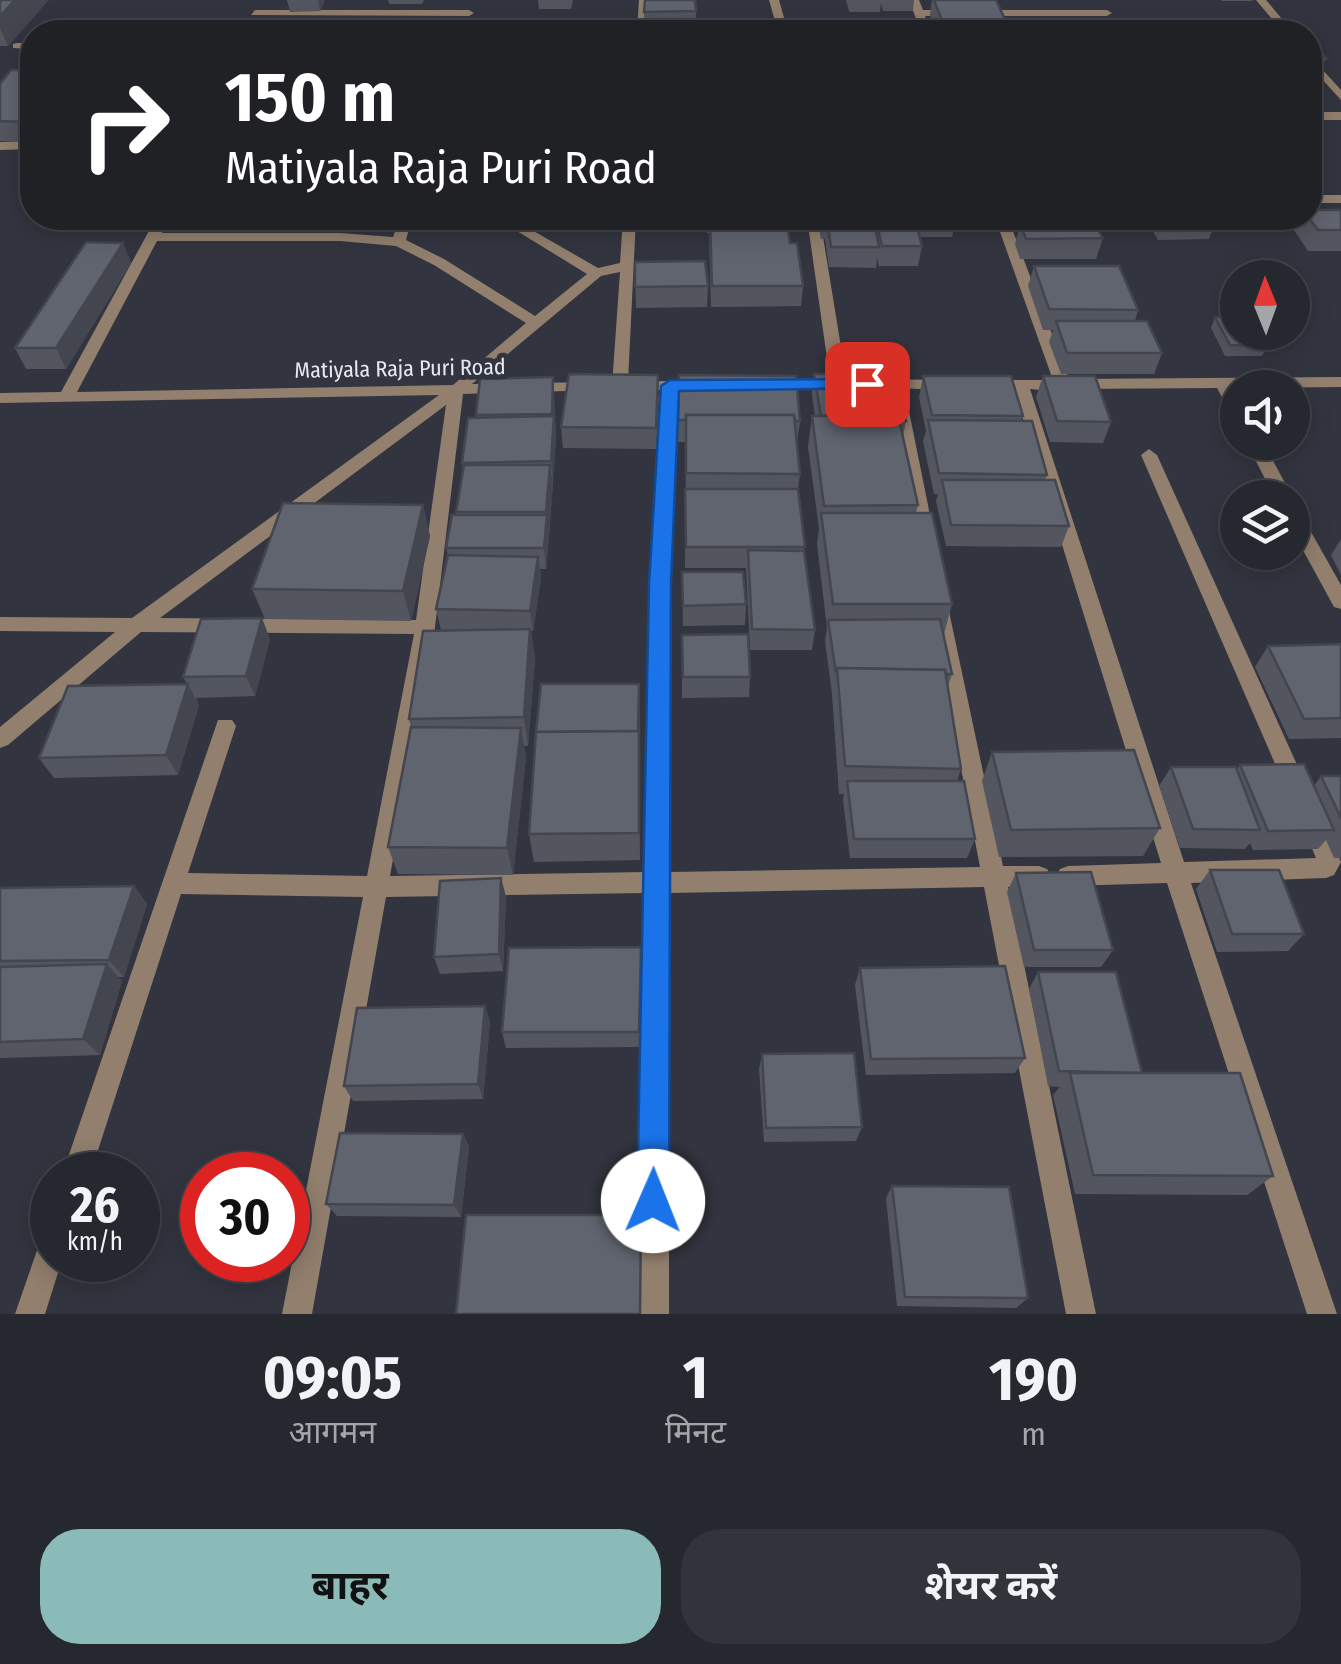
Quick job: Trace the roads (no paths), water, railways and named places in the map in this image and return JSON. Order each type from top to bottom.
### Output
[{"type":"street","points":[[253,20],[263,0]]},
{"type":"street","points":[[255,13],[467,18],[473,0]]},
{"type":"street","points":[[914,0],[921,20]]},
{"type":"street","points":[[1261,0],[1278,20]]},
{"type":"street","points":[[919,14],[1107,13]]},
{"type":"street","points":[[1322,74],[1341,97]]},
{"type":"street","points":[[66,398],[156,230]]},
{"type":"street","points":[[398,242],[402,230]]},
{"type":"street","points":[[523,230],[596,273]]},
{"type":"street","points":[[620,386],[630,230]]},
{"type":"street","points":[[815,230],[839,384]]},
{"type":"street","points":[[1005,230],[1064,387]]},
{"type":"street","points":[[153,236],[340,237],[398,242],[536,323]]},
{"type":"street","points":[[0,739],[139,623],[456,390],[596,273],[628,266]]},
{"type":"street","points":[[1310,382],[1341,382]]},
{"type":"street","points":[[745,385],[1064,387],[1220,383]]},
{"type":"street","name":"Matiyala Raja Puri Road","points":[[0,398],[726,385]]},
{"type":"street","points":[[895,385],[930,555]]},
{"type":"street","points":[[654,1314],[660,584],[670,386]]},
{"type":"street","points":[[1022,386],[1180,874],[1230,1043],[1322,1314]]},
{"type":"street","points":[[297,1314],[425,627],[456,390]]},
{"type":"street","points":[[172,882],[376,887],[1317,869],[1330,863],[1149,455]]},
{"type":"street","points":[[1310,546],[1341,602]]},
{"type":"street","points":[[937,593],[1081,1314]]},
{"type":"street","points":[[0,624],[425,627]]},
{"type":"street","points":[[84,1152],[225,726]]},
{"type":"street","points":[[30,1314],[40,1282]]}]
